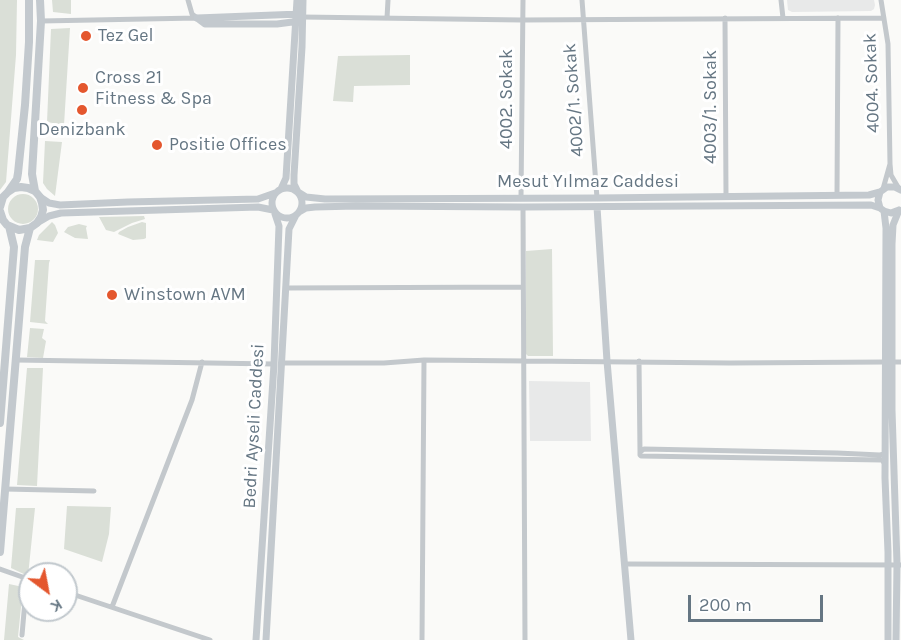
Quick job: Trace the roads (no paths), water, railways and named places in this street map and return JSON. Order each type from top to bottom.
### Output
[{"type":"main road","points":[[0,423],[14,247],[0,209],[4,196],[18,173],[29,42],[29,0]]},
{"type":"main road","points":[[0,552],[25,247],[43,210],[32,174],[41,21],[40,0]]},
{"type":"main road","points":[[4,222],[19,230],[34,226],[49,216],[61,213],[258,207],[274,212],[283,218],[292,218],[298,214],[302,203],[294,184],[294,175],[302,47],[297,0]]},
{"type":"main road","points":[[274,212],[272,201],[286,178],[303,0]]},
{"type":"main road","points":[[197,18],[300,18]]},
{"type":"main road","name":"Mesut Yılmaz Caddesi","points":[[298,192],[312,199],[597,198],[870,195],[891,186],[900,189]]},
{"type":"main road","points":[[4,196],[14,188],[28,188],[49,203],[60,205],[258,200],[288,188],[298,192]]},
{"type":"main road","points":[[882,190],[878,200],[886,228],[893,362],[885,451],[888,640]]},
{"type":"main road","name":"Mesut Yılmaz Caddesi","points":[[298,214],[306,208],[356,206],[871,205],[891,213],[900,209]]},
{"type":"main road","points":[[597,207],[607,361],[631,640]]},
{"type":"main road","points":[[896,640],[899,552],[897,457],[892,410],[892,244],[893,225],[900,209]]},
{"type":"main road","name":"Bedri Ayseli Caddesi","points":[[256,640],[274,364],[279,226],[274,212]]},
{"type":"main road","name":"Bedri Ayseli Caddesi","points":[[266,640],[289,229],[298,214]]},
{"type":"street","points":[[188,0],[192,14],[197,18]]},
{"type":"street","points":[[387,18],[388,0]]},
{"type":"street","name":"4002. Sokak","points":[[521,198],[523,0]]},
{"type":"street","name":"4002/1. Sokak","points":[[582,0],[597,198]]},
{"type":"street","points":[[781,0],[783,18]]},
{"type":"street","name":"4004. Sokak","points":[[881,0],[888,44],[890,77],[890,164]]},
{"type":"street","points":[[41,21],[197,18]]},
{"type":"street","points":[[300,18],[522,20],[884,18]]},
{"type":"street","name":"4003/1. Sokak","points":[[725,18],[726,196]]},
{"type":"street","points":[[837,195],[838,18]]},
{"type":"street","points":[[890,164],[894,183],[900,189]]},
{"type":"street","points":[[882,190],[890,164]]},
{"type":"street","points":[[523,207],[525,640]]},
{"type":"street","points":[[286,288],[523,286]]},
{"type":"street","points":[[16,360],[274,364]]},
{"type":"street","points":[[282,363],[384,363],[424,360],[893,362]]},
{"type":"street","points":[[422,640],[424,360]]},
{"type":"street","points":[[112,607],[192,400],[202,362]]},
{"type":"street","points":[[639,362],[641,456],[882,460],[885,464]]},
{"type":"street","points":[[640,452],[644,449],[880,455],[885,451]]},
{"type":"street","points":[[5,489],[94,491]]},
{"type":"street","points":[[888,552],[899,552]]},
{"type":"street","points":[[624,564],[899,564]]},
{"type":"street","points":[[0,569],[18,575]]},
{"type":"street","points":[[78,596],[210,640]]},
{"type":"street","points":[[22,635],[23,622]]},
{"type":"place","name":"Tez Gel","points":[[86,36]]},
{"type":"place","name":"Cross 21 Fitness & Spa","points":[[83,88]]},
{"type":"place","name":"Denizbank","points":[[82,110]]},
{"type":"place","name":"Positie Offices","points":[[157,145]]},
{"type":"place","name":"Winstown AVM","points":[[112,295]]}]
